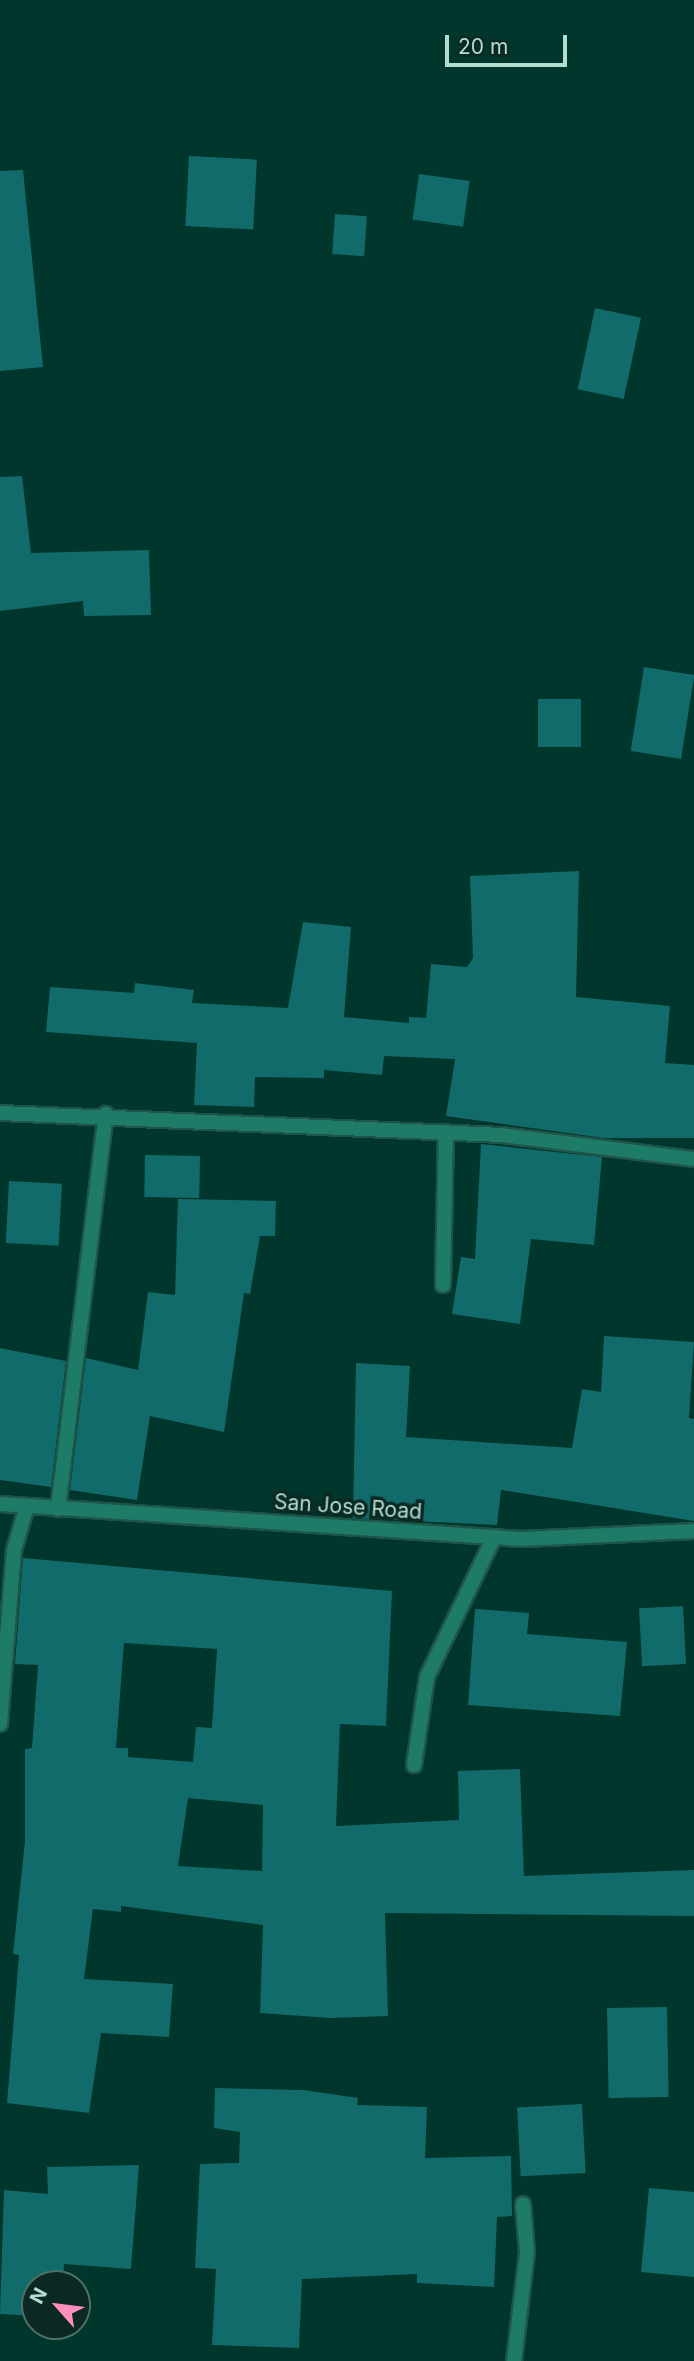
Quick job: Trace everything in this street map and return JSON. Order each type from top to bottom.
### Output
[{"type":"street","points":[[0,1113],[106,1114],[446,1132],[694,1159]]},
{"type":"street","points":[[58,1509],[106,1114]]},
{"type":"street","points":[[443,1285],[446,1132]]},
{"type":"street","name":"San Jose Road","points":[[0,1504],[494,1537],[694,1531]]},
{"type":"street","points":[[0,1724],[14,1550],[27,1506]]},
{"type":"street","points":[[414,1765],[426,1677],[494,1537]]},
{"type":"street","points":[[514,2361],[527,2252],[523,2204]]},
{"type":"building","points":[[189,156],[257,160],[253,229],[185,226]]},
{"type":"building","points":[[23,170],[43,367],[0,371],[0,171]]},
{"type":"building","points":[[419,174],[470,181],[463,227],[413,220]]},
{"type":"building","points":[[335,214],[367,216],[364,256],[332,254]]},
{"type":"building","points":[[595,308],[641,318],[624,399],[578,389]]},
{"type":"building","points":[[22,476],[31,553],[149,550],[151,615],[84,616],[83,601],[0,611],[0,477]]},
{"type":"building","points":[[644,667],[694,675],[681,759],[631,751]]},
{"type":"building","points":[[538,699],[581,699],[581,747],[538,747]]},
{"type":"building","points":[[579,871],[576,997],[670,1006],[665,1063],[694,1065],[694,1138],[604,1138],[446,1116],[455,1059],[384,1056],[382,1075],[324,1070],[324,1078],[255,1077],[254,1107],[194,1105],[197,1043],[46,1032],[50,987],[134,993],[135,983],[194,990],[192,1003],[288,1008],[303,922],[351,927],[344,1017],[409,1023],[409,1017],[426,1018],[431,964],[467,967],[473,958],[470,876]]},
{"type":"building","points":[[481,1144],[602,1157],[594,1245],[531,1239],[520,1324],[452,1314],[461,1257],[475,1259]]},
{"type":"building","points":[[145,1155],[200,1156],[199,1198],[144,1197]]},
{"type":"building","points":[[9,1181],[62,1184],[59,1246],[6,1243]]},
{"type":"building","points":[[178,1199],[276,1201],[275,1236],[260,1236],[250,1294],[244,1293],[224,1432],[150,1416],[137,1500],[70,1490],[86,1358],[138,1370],[148,1292],[175,1295]]},
{"type":"building","points":[[604,1336],[694,1342],[689,1418],[694,1419],[694,1521],[501,1490],[497,1525],[353,1518],[356,1363],[410,1366],[406,1437],[572,1448],[582,1389],[601,1392]]},
{"type":"building","points":[[0,1348],[66,1361],[51,1487],[0,1480]]},
{"type":"building","points":[[23,1558],[392,1591],[386,1726],[340,1724],[336,1826],[459,1820],[458,1771],[520,1769],[524,1876],[694,1870],[694,1916],[385,1913],[388,2016],[330,2018],[260,2013],[263,1925],[121,1906],[121,1912],[93,1909],[84,1979],[173,1984],[169,2037],[101,2033],[89,2113],[7,2103],[19,1955],[13,1954],[25,1841],[25,1749],[32,1748],[38,1665],[15,1664]],"holes":[[[124,1643],[217,1649],[212,1728],[196,1727],[193,1762],[128,1757],[128,1748],[116,1748]],[[188,1798],[263,1805],[262,1871],[178,1866]]]},
{"type":"building","points":[[683,1606],[686,1664],[642,1666],[639,1608]]},
{"type":"building","points":[[475,1609],[529,1613],[527,1634],[627,1642],[620,1716],[468,1705]]},
{"type":"building","points":[[667,2007],[669,2097],[609,2098],[607,2008]]},
{"type":"building","points":[[215,2088],[303,2090],[358,2098],[357,2105],[427,2107],[425,2158],[511,2156],[512,2216],[497,2217],[494,2287],[417,2283],[417,2274],[302,2279],[299,2348],[212,2345],[216,2269],[195,2268],[200,2164],[239,2163],[240,2132],[214,2128]]},
{"type":"building","points":[[582,2104],[586,2173],[521,2176],[517,2107]]},
{"type":"building","points":[[139,2165],[131,2269],[64,2264],[64,2270],[21,2270],[21,2315],[0,2314],[4,2190],[48,2194],[47,2167]]},
{"type":"building","points":[[649,2188],[694,2192],[694,2277],[641,2272]]}]
